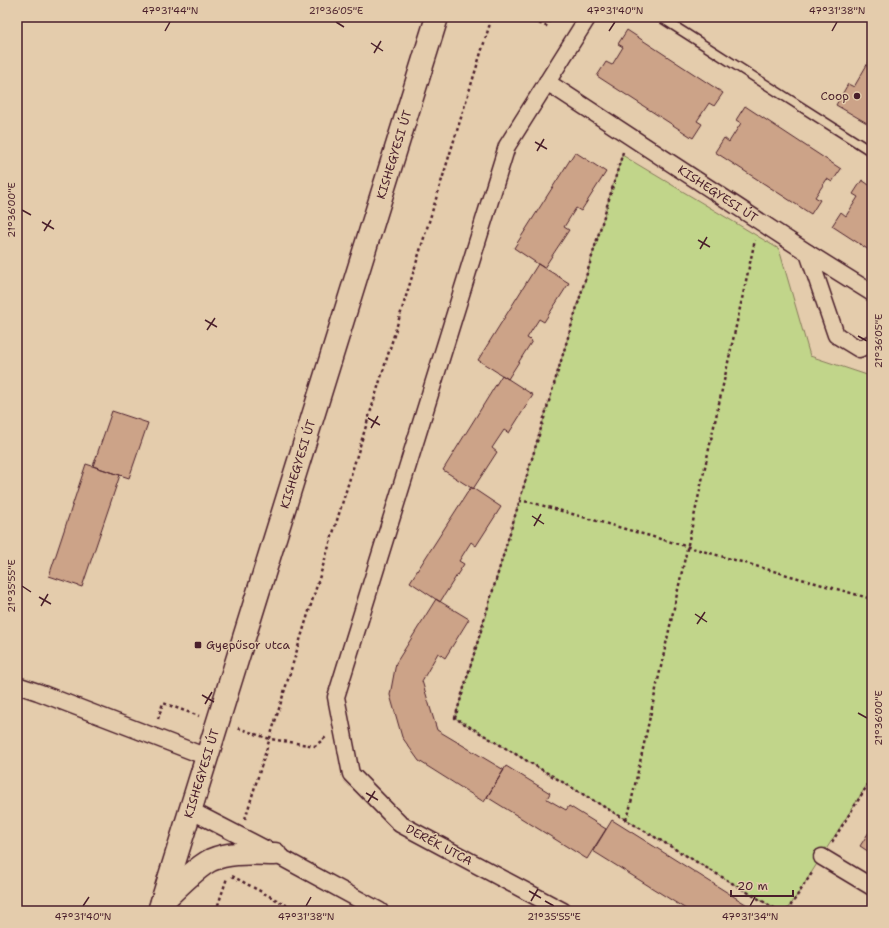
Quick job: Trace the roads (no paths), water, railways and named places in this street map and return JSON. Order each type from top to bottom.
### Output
[{"type":"street","name":"KISHEGYESI ÚT","points":[[160,906],[437,17]]},
{"type":"street","points":[[547,82],[588,17]]},
{"type":"street","name":"KISHEGYESI ÚT","points":[[547,82],[757,220],[872,293]]},
{"type":"street","name":"DERÉK UTCA","points":[[547,82],[506,146],[336,697],[351,774],[400,824],[563,911]]},
{"type":"street","points":[[808,253],[836,335],[859,349],[872,343]]},
{"type":"street","points":[[17,685],[207,757]]},
{"type":"street","points":[[190,810],[276,854],[380,911]]},
{"type":"street","points":[[160,906],[197,870],[212,860],[234,854],[276,854]]},
{"type":"street","points":[[822,857],[872,887]]},
{"type":"lane","points":[[660,17],[872,152]]},
{"type":"place","name":"Coop","points":[[857,96]]},
{"type":"place","name":"Gyepűsor utca","points":[[198,645]]}]
